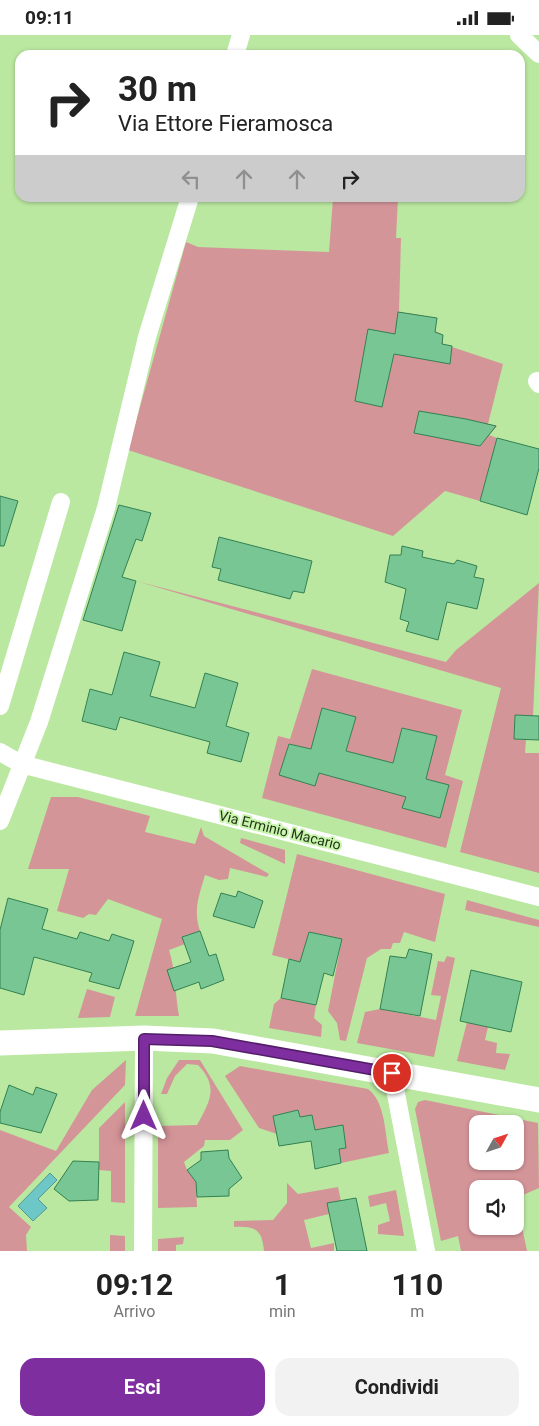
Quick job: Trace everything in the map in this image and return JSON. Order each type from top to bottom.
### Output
[{"type":"main road","points":[[5,1041],[144,1039],[212,1041],[539,1099]]},
{"type":"street","points":[[236,50],[241,35]]},
{"type":"street","points":[[519,35],[539,54]]},
{"type":"street","points":[[0,821],[39,722],[106,508],[147,337],[188,202]]},
{"type":"street","points":[[0,706],[61,501]]},
{"type":"street","name":"Via Erminio Macario","points":[[0,753],[21,764],[539,897]]},
{"type":"street","points":[[144,1039],[144,1251]]},
{"type":"street","points":[[392,1073],[426,1251]]},
{"type":"shaded area","points":[[333,202],[398,202],[396,238],[401,238],[399,312],[437,318],[435,331],[443,335],[443,344],[503,364],[488,424],[497,426],[489,435],[497,438],[480,501],[445,491],[393,536],[128,450],[186,242],[198,247],[329,252]]},
{"type":"shaded area","points":[[136,581],[446,662],[456,650],[539,583],[533,716],[515,715],[514,739],[526,740],[525,753],[539,753],[539,873],[460,852],[501,688]]},
{"type":"shaded area","points":[[312,669],[462,710],[445,775],[463,781],[446,848],[262,798],[278,736],[290,739]],"holes":[[[323,708],[356,717],[346,751],[393,763],[402,728],[436,736],[414,777],[449,786],[440,818],[403,808],[406,797],[319,773],[279,775],[289,744],[320,751],[323,742],[314,738]]]},
{"type":"shaded area","points":[[51,797],[78,797],[150,816],[145,832],[195,844],[201,827],[204,836],[269,874],[267,877],[230,868],[228,879],[219,880],[205,875],[197,910],[200,931],[182,937],[185,944],[169,950],[179,1016],[135,1016],[162,919],[108,899],[96,915],[89,914],[83,918],[57,911],[69,869],[28,869]]},
{"type":"shaded area","points":[[241,838],[285,850],[285,864],[240,843]]},
{"type":"shaded area","points":[[297,854],[445,894],[435,942],[404,932],[400,943],[393,943],[391,949],[381,949],[367,958],[346,1041],[340,1040],[337,1023],[328,1011],[342,939],[309,932],[300,962],[272,955]]},
{"type":"shaded area","points":[[467,900],[539,920],[539,927],[465,910]]},
{"type":"shaded area","points":[[447,956],[455,958],[434,1057],[357,1043],[365,1012],[380,1009],[436,1020],[441,996],[431,995],[438,961],[444,962]]},
{"type":"shaded area","points":[[87,989],[115,997],[110,1017],[78,1018]]},
{"type":"shaded area","points":[[281,998],[316,1005],[314,1018],[322,1025],[321,1037],[269,1028],[274,1004]]},
{"type":"shaded area","points":[[467,1022],[488,1027],[485,1040],[497,1043],[496,1053],[510,1054],[505,1070],[457,1061]]},
{"type":"shaded area","points":[[126,1060],[125,1085],[9,1207],[31,1227],[26,1235],[27,1251],[0,1251],[0,1130],[56,1151],[92,1090]]},
{"type":"shaded area","points":[[179,1060],[200,1060],[243,1130],[230,1140],[205,1140],[204,1146],[184,1162],[187,1170],[196,1182],[197,1207],[158,1208],[158,1126],[197,1125],[206,1109],[210,1094],[209,1080],[205,1073],[198,1065],[187,1064],[175,1076],[167,1094],[161,1094],[167,1078]]},
{"type":"shaded area","points":[[240,1066],[368,1089],[374,1094],[381,1109],[389,1153],[341,1163],[339,1149],[346,1148],[343,1125],[315,1130],[312,1115],[300,1117],[298,1110],[273,1116],[277,1134],[259,1128],[225,1076]]},
{"type":"shaded area","points":[[425,1100],[499,1115],[469,1115],[469,1170],[524,1170],[524,1120],[538,1123],[539,1188],[524,1195],[524,1180],[469,1180],[469,1235],[524,1235],[527,1251],[461,1251],[458,1236],[441,1241],[415,1109],[418,1102]]},
{"type":"shaded area","points":[[125,1102],[125,1203],[111,1202],[111,1171],[99,1170],[99,1128]]},
{"type":"shaded area","points":[[287,1183],[298,1194],[338,1187],[341,1201],[329,1214],[304,1220],[311,1248],[334,1243],[334,1251],[264,1251],[261,1238],[256,1230],[247,1227],[234,1227],[234,1221],[273,1220],[287,1203]]},
{"type":"shaded area","points":[[396,1190],[404,1236],[378,1234],[378,1225],[390,1221],[386,1203],[370,1207],[368,1196]]},
{"type":"shaded area","points":[[110,1235],[125,1236],[125,1251],[110,1251]]},
{"type":"shaded area","points":[[184,1237],[183,1244],[176,1245],[176,1251],[158,1251],[158,1239]]},
{"type":"water","points":[[50,1173],[57,1180],[38,1199],[47,1208],[33,1221],[18,1206]]},
{"type":"building","points":[[398,312],[437,318],[435,332],[443,335],[442,344],[452,346],[450,364],[394,354],[382,407],[355,401],[368,329],[395,334]]},
{"type":"building","points":[[419,411],[496,426],[480,446],[414,433]]},
{"type":"building","points":[[497,438],[539,449],[539,468],[527,515],[480,501]]},
{"type":"building","points":[[0,496],[18,501],[4,546],[0,546]]},
{"type":"building","points":[[119,505],[151,513],[142,541],[136,539],[122,577],[136,581],[122,631],[83,620]]},
{"type":"building","points":[[219,537],[312,561],[304,593],[293,591],[290,599],[218,580],[221,569],[212,567]]},
{"type":"building","points":[[402,546],[423,551],[422,557],[454,564],[457,560],[477,566],[474,577],[484,579],[477,609],[447,602],[438,640],[406,631],[409,622],[400,619],[406,589],[385,582],[390,555],[401,555]]},
{"type":"building","points":[[124,652],[160,662],[150,696],[195,708],[205,673],[238,683],[226,726],[249,733],[241,762],[207,753],[210,742],[120,717],[116,730],[82,721],[90,689],[112,695]]},
{"type":"building","points":[[322,708],[356,717],[346,751],[393,763],[402,728],[437,736],[426,779],[449,785],[440,818],[402,808],[406,797],[319,773],[315,786],[279,775],[289,744],[311,749]]},
{"type":"building","points":[[515,715],[539,716],[539,740],[514,739]]},
{"type":"building","points":[[238,891],[263,901],[254,928],[213,916],[221,893],[236,897]]},
{"type":"building","points":[[8,898],[48,909],[42,929],[77,939],[80,932],[109,941],[112,934],[134,941],[119,989],[89,981],[92,973],[34,957],[24,995],[0,988],[0,930]]},
{"type":"building","points":[[200,931],[209,956],[216,954],[224,980],[201,989],[199,982],[174,991],[167,970],[191,962],[182,937]]},
{"type":"building","points":[[309,932],[342,939],[333,976],[324,973],[316,1005],[281,998],[289,959],[300,962]]},
{"type":"building","points":[[409,949],[432,954],[420,1016],[380,1009],[390,956],[406,958]]},
{"type":"building","points":[[471,970],[522,982],[511,1032],[460,1021]]},
{"type":"building","points":[[9,1085],[33,1095],[36,1087],[57,1094],[41,1133],[0,1123],[0,1112]]},
{"type":"building","points":[[298,1110],[300,1117],[312,1115],[315,1130],[343,1125],[346,1148],[339,1149],[341,1163],[315,1169],[311,1141],[279,1146],[273,1116]]},
{"type":"building","points":[[228,1150],[229,1158],[242,1178],[229,1189],[229,1196],[197,1197],[196,1182],[187,1170],[201,1160],[201,1152]]},
{"type":"building","points":[[73,1161],[99,1162],[98,1200],[69,1201],[54,1189]]},
{"type":"building","points":[[356,1198],[367,1251],[337,1251],[327,1203]]},
{"type":"route","points":[[144,1116],[144,1039],[212,1041],[392,1073]]}]
